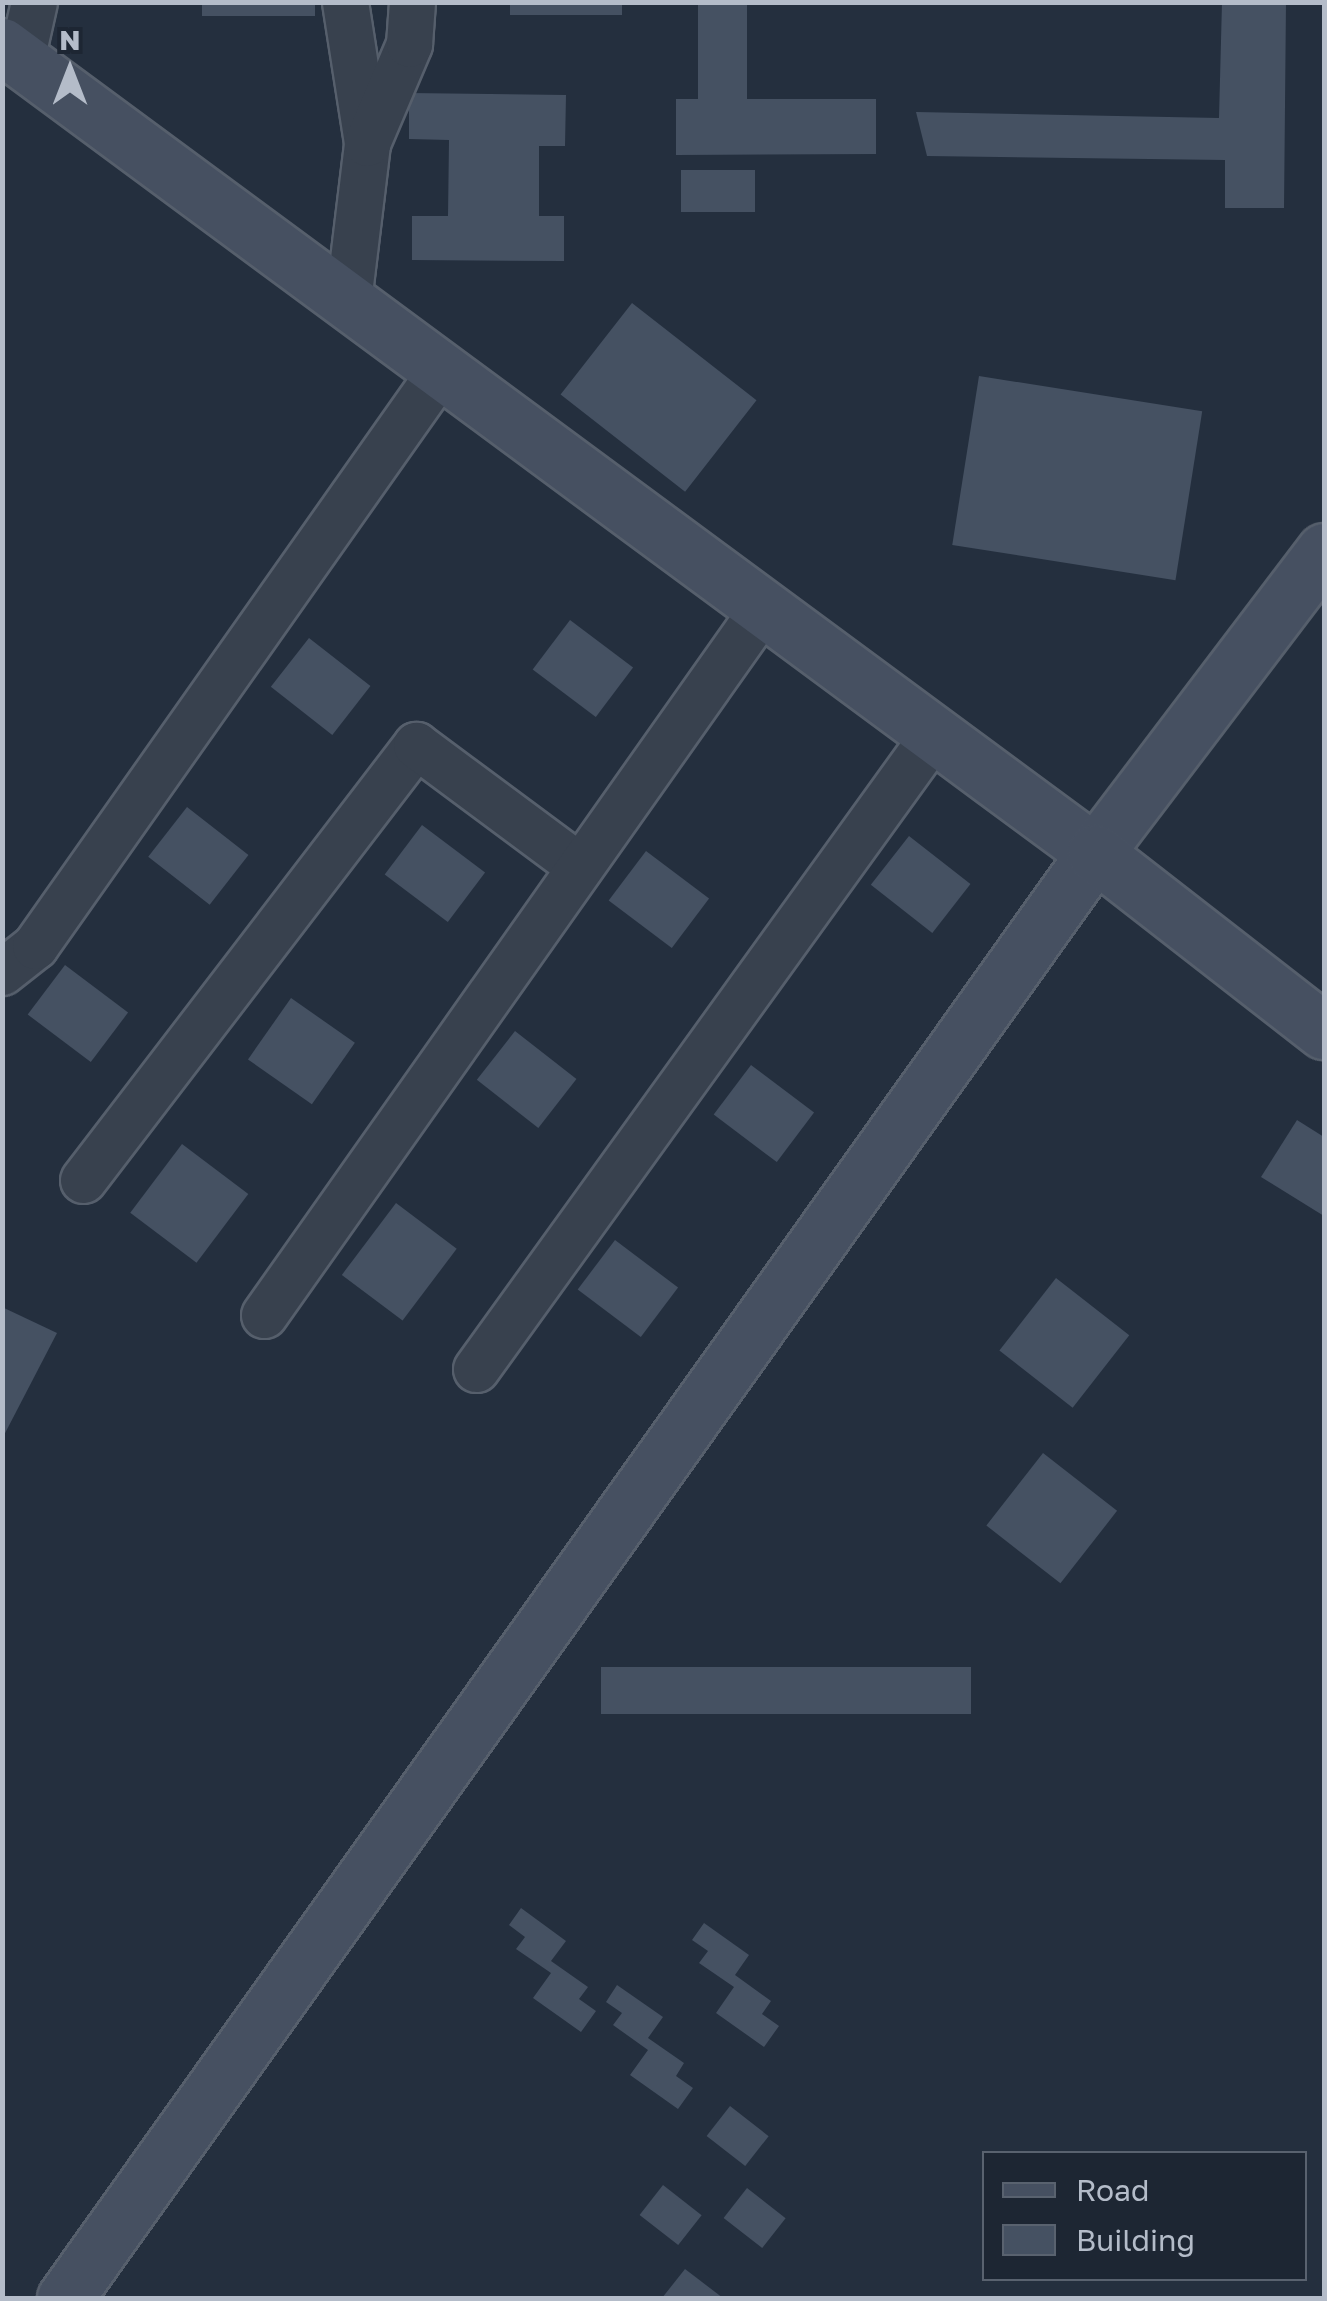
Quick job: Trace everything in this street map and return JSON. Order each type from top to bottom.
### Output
[{"type":"street","points":[[34,2],[12,53],[1095,852],[1324,1030]]},
{"type":"street","points":[[345,2],[367,143],[348,301]]},
{"type":"street","points":[[367,143],[409,44],[412,2]]},
{"type":"street","points":[[2,972],[35,946],[441,370]]},
{"type":"street","points":[[65,2298],[1095,852],[1324,550]]},
{"type":"street","points":[[264,1315],[763,608]]},
{"type":"street","points":[[476,1369],[934,734]]},
{"type":"street","points":[[83,1180],[416,745],[580,866]]},
{"type":"building","points":[[202,2],[315,2],[315,16],[202,16]]},
{"type":"building","points":[[510,2],[622,2],[622,15],[510,15]]},
{"type":"building","points":[[698,2],[747,2],[747,99],[876,99],[876,154],[676,155],[676,99],[698,99]]},
{"type":"building","points":[[1222,2],[1286,2],[1284,208],[1225,208],[1225,160],[927,156],[916,112],[1219,118]]},
{"type":"building","points":[[409,93],[566,95],[565,146],[539,146],[539,216],[564,216],[564,261],[412,260],[412,216],[448,216],[449,140],[409,139]]},
{"type":"building","points":[[681,170],[755,170],[755,212],[681,212]]},
{"type":"building","points":[[632,303],[757,400],[685,492],[561,394]]},
{"type":"building","points":[[979,376],[1202,411],[1175,580],[952,545]]},
{"type":"building","points":[[570,620],[633,668],[596,717],[533,670]]},
{"type":"building","points":[[309,638],[370,686],[332,735],[271,687]]},
{"type":"building","points":[[187,807],[248,855],[210,905],[148,857]]},
{"type":"building","points":[[422,825],[485,873],[448,922],[385,875]]},
{"type":"building","points":[[909,836],[970,884],[932,933],[871,885]]},
{"type":"building","points":[[646,851],[709,899],[672,948],[609,901]]},
{"type":"building","points":[[65,965],[128,1013],[91,1062],[28,1015]]},
{"type":"building","points":[[291,998],[355,1043],[312,1104],[248,1059]]},
{"type":"building","points":[[515,1031],[576,1079],[538,1128],[477,1080]]},
{"type":"building","points":[[751,1065],[814,1113],[777,1162],[714,1115]]},
{"type":"building","points":[[1297,1120],[1324,1137],[1324,1216],[1261,1177]]},
{"type":"building","points":[[182,1144],[248,1194],[197,1263],[130,1213]]},
{"type":"building","points":[[396,1203],[457,1249],[403,1321],[342,1275]]},
{"type":"building","points":[[615,1240],[678,1288],[641,1337],[578,1290]]},
{"type":"building","points":[[1056,1278],[1129,1335],[1073,1408],[999,1350]]},
{"type":"building","points":[[2,1307],[57,1333],[2,1439]]},
{"type":"building","points":[[1043,1453],[1117,1511],[1060,1583],[986,1525]]},
{"type":"building","points":[[601,1667],[971,1667],[971,1714],[601,1714]]},
{"type":"building","points":[[521,1908],[566,1941],[551,1961],[588,1987],[579,1999],[596,2011],[581,2032],[533,1998],[551,1973],[516,1949],[525,1937],[509,1925]]},
{"type":"building","points":[[704,1923],[749,1955],[735,1975],[771,2001],[762,2014],[779,2026],[764,2047],[716,2013],[734,1987],[699,1963],[708,1951],[692,1940]]},
{"type":"building","points":[[617,1985],[663,2017],[648,2038],[684,2063],[676,2076],[693,2088],[678,2109],[630,2075],[648,2050],[613,2025],[622,2013],[606,2002]]},
{"type":"building","points":[[730,2106],[769,2136],[745,2166],[707,2136]]},
{"type":"building","points":[[663,2185],[702,2215],[678,2245],[640,2215]]},
{"type":"building","points":[[747,2188],[786,2218],[762,2248],[724,2218]]},
{"type":"building","points":[[685,2269],[723,2298],[662,2298]]}]
